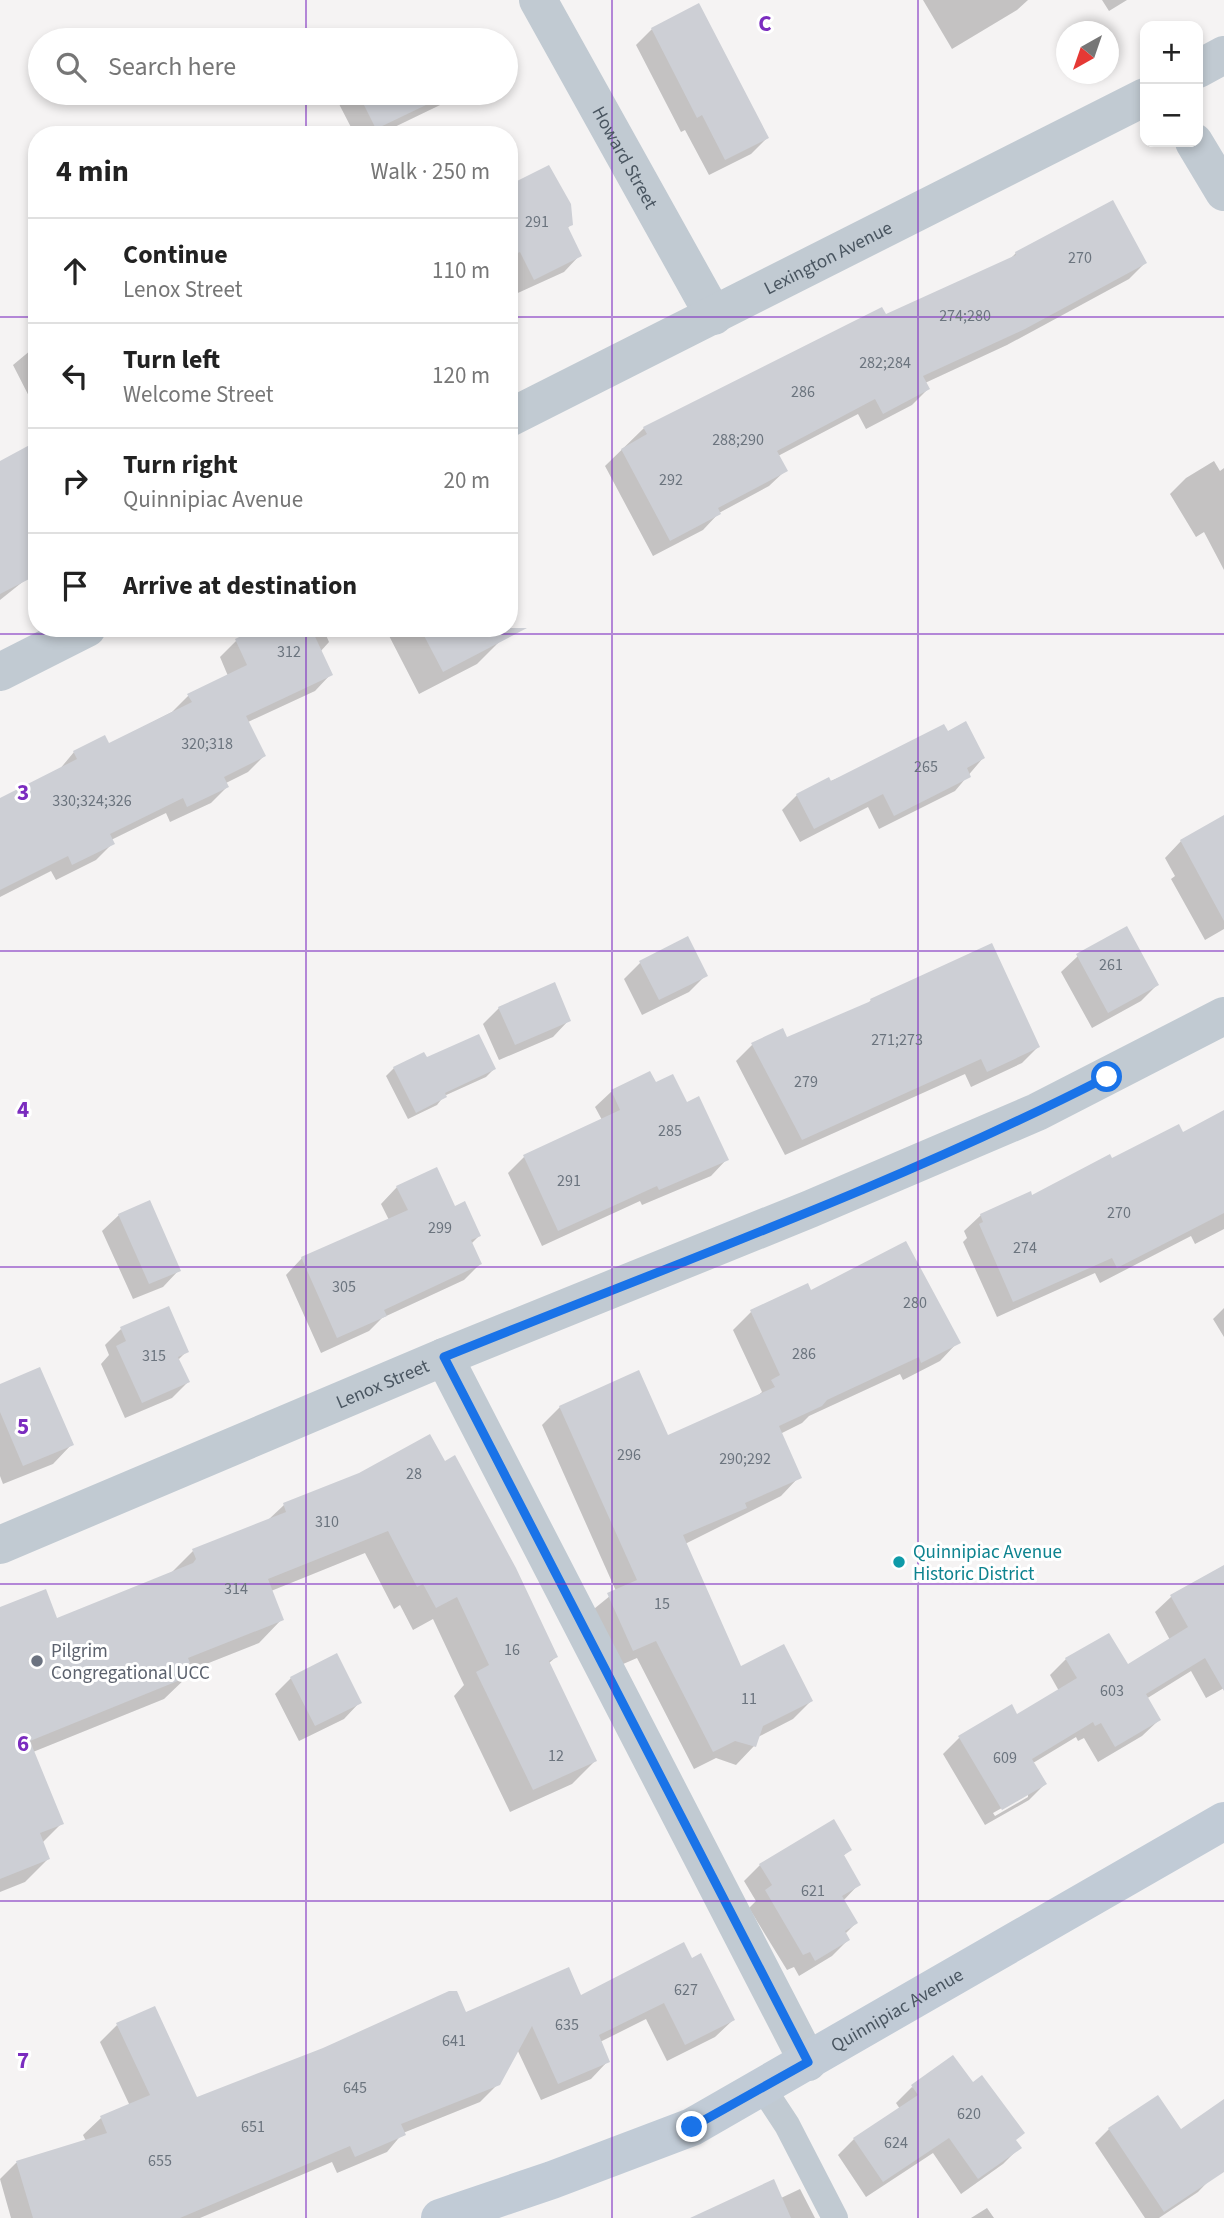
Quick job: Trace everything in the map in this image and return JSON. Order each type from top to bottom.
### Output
[{"type":"main road","name":"Quinnipiac Avenue","points":[[440,2218],[552,2180],[692,2127],[1224,1821]]},
{"type":"street","name":"Howard Street","points":[[538,0],[714,316]]},
{"type":"street","points":[[1203,66],[1224,55]]},
{"type":"street","name":"Lexington Avenue","points":[[518,414],[1140,100]]},
{"type":"street","points":[[1197,147],[1224,192]]},
{"type":"street","points":[[0,672],[69,637]]},
{"type":"street","name":"Lenox Street","points":[[0,1545],[444,1357],[810,1209],[1037,1112],[1224,1016]]},
{"type":"street","points":[[444,1357],[808,2062]]},
{"type":"lane","points":[[762,2087],[787,2125],[835,2218]]},
{"type":"building","points":[[699,3],[769,138],[725,160],[702,115],[697,118],[651,28]]},
{"type":"building","points":[[364,105],[426,105],[382,126],[374,126]]},
{"type":"building","points":[[549,165],[571,204],[573,225],[568,227],[582,256],[534,280],[520,252],[518,253],[518,180]]},
{"type":"building","points":[[1113,200],[1147,263],[1025,329],[923,376],[930,389],[883,414],[875,399],[777,451],[788,471],[718,508],[721,514],[670,541],[621,449],[647,434],[643,427],[882,307],[886,314],[1016,255],[1015,252]]},
{"type":"building","points":[[28,446],[28,580],[0,594],[0,461]]},
{"type":"building","points":[[315,637],[333,675],[246,716],[266,756],[224,777],[229,787],[187,807],[183,798],[110,834],[115,844],[72,865],[68,856],[0,890],[0,798],[77,759],[73,751],[105,735],[109,743],[192,702],[187,694],[247,665],[235,639]]},
{"type":"building","points":[[425,637],[510,637],[443,672]]},
{"type":"building","points":[[966,721],[985,758],[967,768],[971,777],[894,816],[883,794],[814,829],[796,794],[829,777],[831,781],[944,724],[948,731]]},
{"type":"building","points":[[1224,815],[1224,921],[1180,840]]},
{"type":"building","points":[[1127,926],[1159,985],[1108,1013],[1076,954]]},
{"type":"building","points":[[688,936],[708,976],[659,1000],[639,961]]},
{"type":"building","points":[[992,943],[1040,1047],[987,1072],[981,1059],[802,1140],[751,1043],[783,1028],[787,1037],[871,1001],[870,999]]},
{"type":"building","points":[[555,982],[571,1021],[515,1045],[498,1007]]},
{"type":"building","points":[[479,1034],[496,1069],[445,1093],[447,1097],[416,1113],[393,1067],[424,1052],[427,1057]]},
{"type":"building","points":[[650,1071],[656,1082],[673,1074],[687,1102],[699,1096],[729,1160],[659,1190],[657,1186],[558,1231],[523,1155],[620,1110],[611,1090]]},
{"type":"building","points":[[1224,1110],[1224,1213],[1117,1268],[1112,1258],[1013,1302],[979,1224],[983,1222],[980,1214],[1031,1191],[1032,1195],[1110,1154],[1112,1158],[1179,1124],[1183,1132]]},
{"type":"building","points":[[437,1167],[455,1206],[465,1201],[481,1236],[471,1240],[482,1264],[384,1310],[387,1316],[337,1338],[301,1257],[408,1210],[396,1186]]},
{"type":"building","points":[[150,1200],[181,1271],[149,1284],[118,1214]]},
{"type":"building","points":[[906,1241],[961,1343],[921,1363],[919,1357],[827,1400],[822,1406],[779,1426],[802,1478],[745,1503],[747,1508],[683,1535],[741,1666],[784,1644],[813,1701],[763,1726],[756,1747],[735,1741],[713,1752],[656,1641],[633,1651],[607,1593],[637,1580],[559,1406],[639,1370],[668,1435],[775,1387],[771,1380],[780,1375],[750,1310],[808,1283],[811,1290]]},
{"type":"building","points":[[169,1306],[189,1352],[178,1357],[190,1382],[142,1403],[116,1346],[126,1341],[120,1327]]},
{"type":"building","points":[[40,1367],[74,1445],[23,1466],[0,1412],[0,1384]]},
{"type":"building","points":[[430,1434],[445,1461],[455,1455],[516,1568],[558,1657],[549,1661],[597,1761],[533,1790],[476,1672],[489,1665],[457,1597],[436,1608],[423,1584],[417,1587],[388,1531],[268,1579],[284,1620],[188,1658],[190,1663],[185,1665],[190,1676],[30,1741],[64,1824],[40,1833],[50,1859],[0,1879],[0,1607],[46,1589],[57,1618],[193,1563],[196,1559],[192,1549],[286,1512],[283,1503],[359,1473]]},
{"type":"building","points":[[1224,1565],[1224,1691],[1205,1658],[1146,1694],[1161,1720],[1115,1747],[1101,1723],[1095,1726],[1093,1722],[1032,1759],[1047,1784],[1002,1810],[958,1736],[1012,1704],[1017,1714],[1077,1678],[1065,1658],[1109,1633],[1128,1664],[1188,1627],[1170,1595]]},
{"type":"building","points":[[337,1653],[362,1703],[315,1726],[290,1677]]},
{"type":"building","points":[[834,1819],[852,1850],[844,1855],[861,1885],[842,1896],[858,1923],[845,1931],[850,1940],[815,1961],[810,1952],[803,1955],[765,1890],[772,1885],[759,1864]]},
{"type":"building","points":[[684,1942],[692,1958],[701,1953],[735,2020],[685,2045],[664,2003],[599,2035],[610,2062],[558,2084],[532,2026],[500,2085],[401,2124],[406,2135],[355,2157],[350,2146],[180,2218],[33,2218],[16,2161],[107,2133],[100,2116],[150,2095],[116,2023],[155,2006],[197,2097],[323,2048],[449,1991],[457,1991],[466,2012],[569,1967],[581,1995]]},
{"type":"building","points":[[953,2055],[973,2082],[982,2075],[1025,2133],[1016,2140],[1022,2148],[978,2179],[949,2138],[883,2182],[853,2138],[918,2095],[911,2085]]},
{"type":"building","points":[[1158,2095],[1181,2129],[1224,2099],[1224,2172],[1164,2212],[1108,2128]]},
{"type":"building","points":[[774,2179],[791,2218],[690,2218]]},
{"type":"place","name":"Quinnipiac Avenue Historic District","points":[[899,1562]]},
{"type":"place","name":"Pilgrim Congregational UCC","points":[[37,1661]]},
{"type":"route","points":[[692,2127],[808,2062],[444,1357],[810,1209],[1037,1112],[1107,1077]]}]
